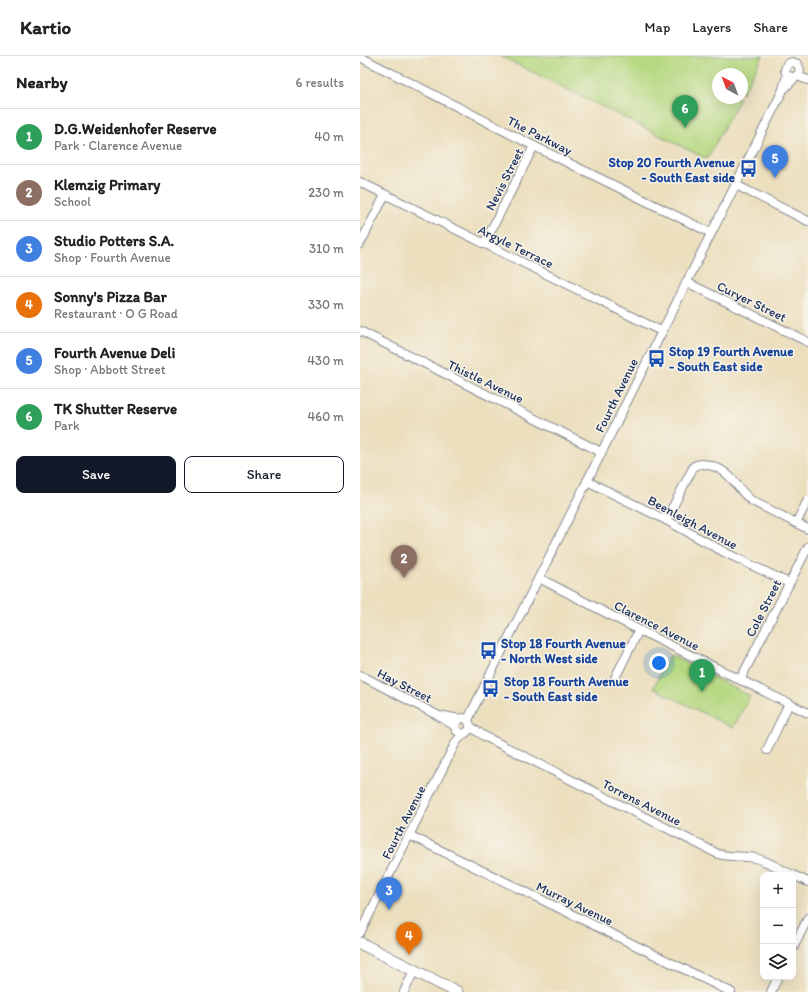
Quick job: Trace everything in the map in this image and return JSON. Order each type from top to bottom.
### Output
[{"type":"main road","points":[[360,943],[457,992]]},
{"type":"street","name":"Fourth Avenue","points":[[360,933],[463,726],[539,578],[661,331],[801,56]]},
{"type":"street","name":"The Parkway","points":[[360,57],[534,146],[711,233]]},
{"type":"street","points":[[795,69],[808,75]]},
{"type":"street","points":[[795,69],[808,80]]},
{"type":"street","name":"Nevis Street","points":[[484,244],[534,146]]},
{"type":"street","name":"Argyle Terrace","points":[[360,182],[661,331]]},
{"type":"street","points":[[736,185],[808,221]]},
{"type":"street","points":[[360,244],[384,195]]},
{"type":"street","name":"Curyer Street","points":[[686,282],[808,342]]},
{"type":"street","name":"Thistle Avenue","points":[[360,331],[601,452]]},
{"type":"street","points":[[666,520],[694,466],[699,463],[707,464],[725,472],[752,501],[808,530]]},
{"type":"street","name":"Beenleigh Avenue","points":[[587,481],[666,520],[726,553],[789,583]]},
{"type":"street","points":[[796,523],[808,500]]},
{"type":"street","name":"Cole Street","points":[[740,680],[808,547]]},
{"type":"street","name":"Clarence Avenue","points":[[539,578],[639,630],[808,713]]},
{"type":"street","points":[[615,678],[639,630]]},
{"type":"street","name":"Hay Street","points":[[360,675],[439,716],[463,726]]},
{"type":"street","points":[[767,750],[789,703]]},
{"type":"street","name":"Torrens Avenue","points":[[463,726],[718,854],[727,857],[756,858],[786,872]]},
{"type":"street","name":"Murray Avenue","points":[[409,835],[731,992]]},
{"type":"street","name":"Torrens Avenue","points":[[796,876],[808,882]]},
{"type":"street","points":[[795,944],[808,918]]},
{"type":"street","points":[[404,992],[414,971]]},
{"type":"street","points":[[771,992],[777,980]]},
{"type":"green space","points":[[500,56],[763,56],[748,83],[748,68],[712,68],[712,104],[737,104],[707,159]]},
{"type":"green space","points":[[670,655],[750,696],[733,728],[653,688]]},
{"type":"place","name":"TK Shutter Reserve","points":[[685,128]]},
{"type":"place","name":"Stop 20 Fourth Avenue - South East side","points":[[748,169]]},
{"type":"place","name":"Fourth Avenue Deli","points":[[775,178]]},
{"type":"place","name":"Stop 19 Fourth Avenue - South East side","points":[[656,358]]},
{"type":"place","name":"Klemzig Primary","points":[[404,578]]},
{"type":"place","name":"Stop 18 Fourth Avenue - North West side","points":[[488,650]]},
{"type":"place","name":"Stop 18 Fourth Avenue - South East side","points":[[491,688]]},
{"type":"place","name":"D.G.Weidenhofer Reserve","points":[[702,692]]},
{"type":"place","name":"Studio Potters S.A.","points":[[389,910]]},
{"type":"place","name":"Sonny's Pizza Bar","points":[[409,955]]}]
